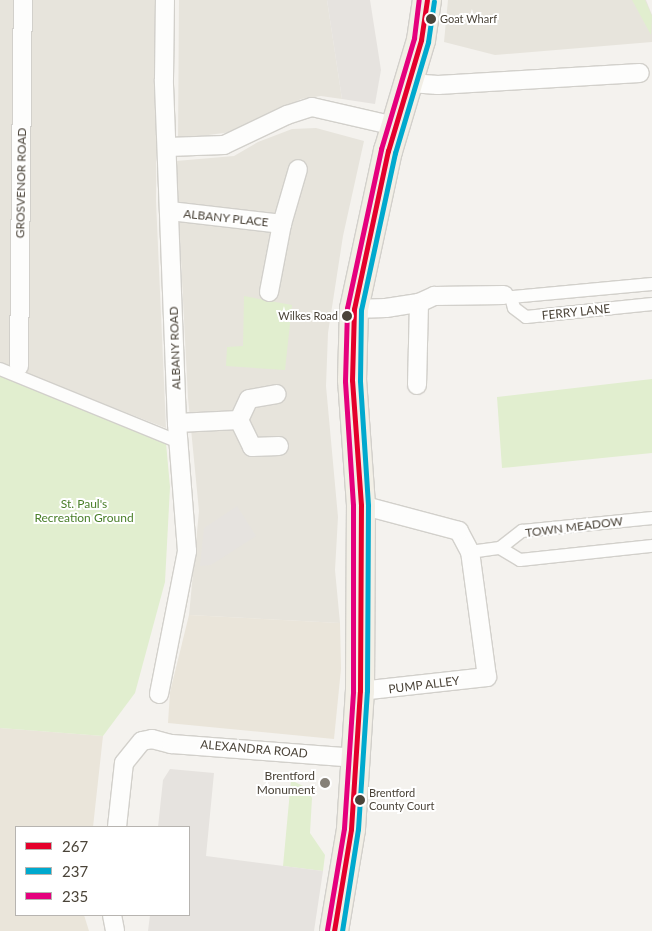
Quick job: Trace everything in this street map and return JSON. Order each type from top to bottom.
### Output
[{"type":"main road","points":[[334,931],[350,829],[357,758],[360,692],[360,505],[352,380],[354,309],[395,126],[410,83],[421,40],[426,0]]},
{"type":"street","name":"GROSVENOR ROAD","points":[[19,366],[23,0]]},
{"type":"street","name":"ALBANY ROAD","points":[[159,694],[188,551],[177,424],[164,79],[165,0]]},
{"type":"street","points":[[410,83],[438,85],[640,73]]},
{"type":"street","points":[[168,147],[224,145],[287,115],[312,107],[395,126]]},
{"type":"street","name":"ALBANY PLACE","points":[[269,292],[282,224],[298,169]]},
{"type":"street","name":"ALBANY PLACE","points":[[170,211],[282,224]]},
{"type":"street","name":"FERRY LANE","points":[[354,309],[418,302],[434,296],[508,296],[652,284]]},
{"type":"street","name":"FERRY LANE","points":[[508,296],[514,308],[526,317],[652,304]]},
{"type":"street","points":[[417,385],[418,302]]},
{"type":"street","points":[[0,369],[179,442]]},
{"type":"street","points":[[239,420],[250,398],[276,394]]},
{"type":"street","points":[[177,424],[239,420]]},
{"type":"street","points":[[239,420],[252,447],[279,446]]},
{"type":"street","points":[[360,505],[459,531],[470,552],[500,548],[520,560],[652,546]]},
{"type":"street","name":"TOWN MEADOW","points":[[500,548],[522,531],[652,518]]},
{"type":"street","name":"PUMP ALLEY","points":[[360,692],[487,677],[470,552]]},
{"type":"street","name":"ALEXANDRA ROAD","points":[[117,826],[124,763],[135,747],[152,739],[171,744],[357,758]]},
{"type":"street","points":[[112,916],[115,931]]},
{"type":"shaded area","points":[[0,0],[157,0],[156,201],[166,428],[0,364]]},
{"type":"shaded area","points":[[179,0],[327,0],[342,99],[321,96],[301,99],[239,131],[178,139]]},
{"type":"shaded area","points":[[327,0],[370,0],[381,70],[375,104],[342,99]]},
{"type":"shaded area","points":[[448,0],[646,0],[652,15],[652,42],[495,55],[444,42]]},
{"type":"shaded area","points":[[316,128],[364,141],[343,236],[328,333],[326,386],[338,517],[335,570],[340,623],[189,615],[199,511],[188,398],[176,161],[234,156],[258,142],[292,129]]},
{"type":"shaded area","points":[[237,506],[256,536],[211,565],[200,566],[204,528]]},
{"type":"shaded area","points":[[189,615],[340,623],[341,669],[334,739],[168,723],[170,692]]},
{"type":"shaded area","points":[[0,728],[103,736],[93,826],[15,826],[15,916],[84,916],[89,931],[0,931]]},
{"type":"shaded area","points":[[170,769],[214,773],[206,856],[323,871],[314,931],[148,931],[150,916],[190,916],[190,826],[158,826],[163,780]]},
{"type":"green space","points":[[632,0],[645,0],[652,16],[651,35]]},
{"type":"green space","points":[[244,296],[292,305],[285,370],[226,366],[227,347],[243,346]]},
{"type":"green space","name":"St. Paul's Recreation Ground","points":[[0,375],[166,443],[170,487],[165,582],[135,693],[103,736],[0,728]]},
{"type":"green space","points":[[652,379],[652,453],[502,468],[497,397]]},
{"type":"green space","points":[[291,780],[307,788],[312,798],[310,833],[325,855],[323,871],[283,866]]},
{"type":"transit line","name":"235","points":[[327,930],[344,828],[353,691],[353,505],[345,381],[347,308],[381,149],[414,38],[419,0]]},
{"type":"transit line","name":"267","points":[[334,931],[351,829],[360,691],[361,505],[352,380],[354,309],[388,151],[421,40],[427,0]]},
{"type":"transit line","name":"237","points":[[342,931],[358,829],[367,691],[368,505],[360,380],[361,310],[395,153],[428,42],[434,1]]},
{"type":"place","name":"Goat Wharf","points":[[431,19]]},
{"type":"place","name":"Wilkes Road","points":[[347,316]]},
{"type":"place","name":"Brentford Monument","points":[[325,783]]},
{"type":"place","name":"Brentford County Court","points":[[360,800]]}]
